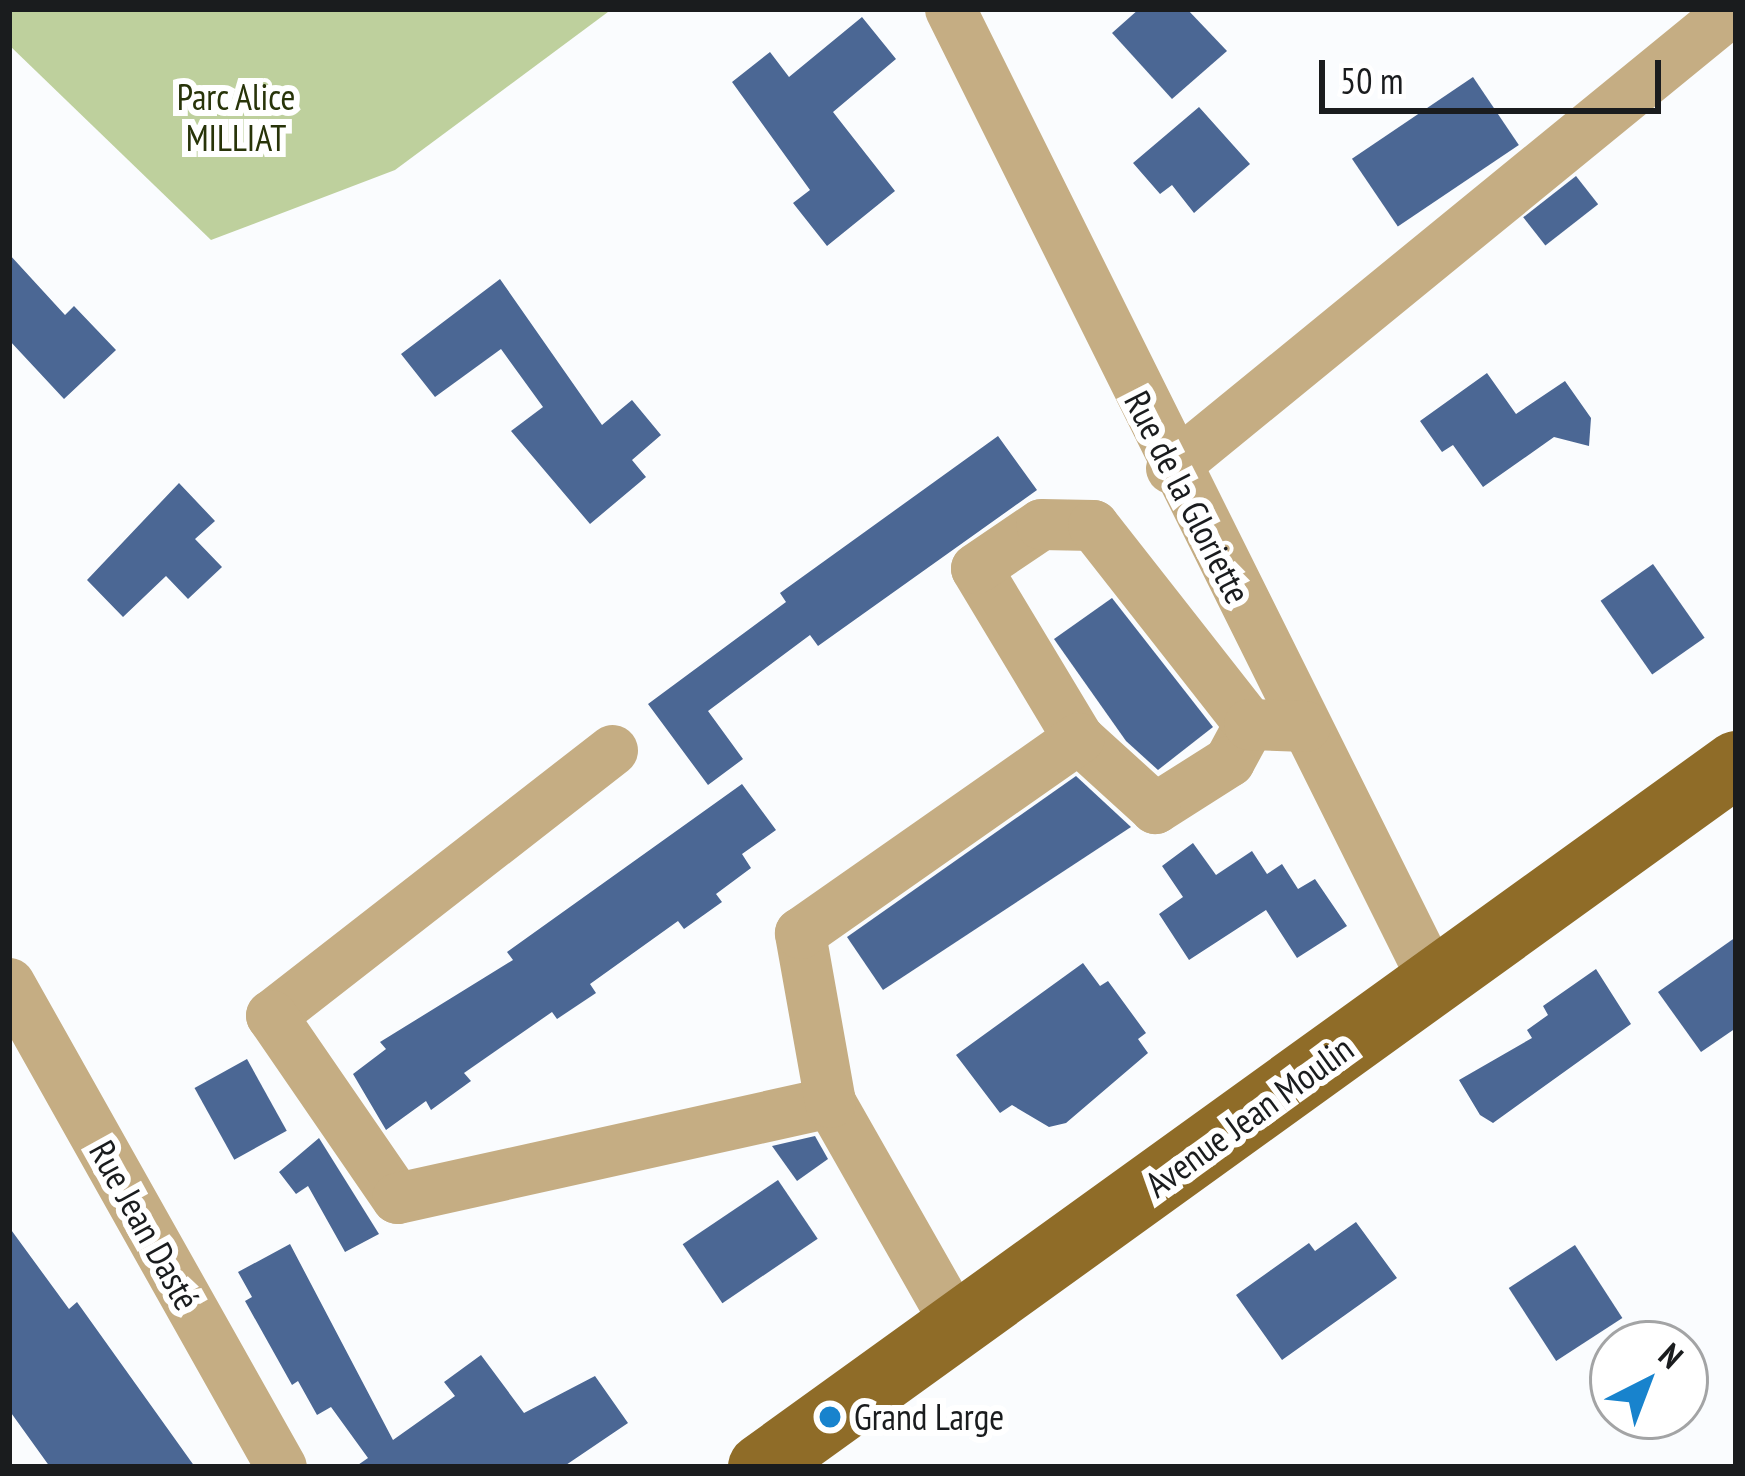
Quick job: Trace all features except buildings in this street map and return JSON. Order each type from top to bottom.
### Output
[{"type":"main road","name":"Avenue Jean Moulin","points":[[761,1467],[1736,764]]},
{"type":"street","name":"Rue de la Gloriette","points":[[950,9],[1171,468],[1434,982]]},
{"type":"street","points":[[1171,468],[1733,9]]},
{"type":"street","points":[[1041,524],[1093,524],[1249,724],[1229,760],[1156,808],[1078,739],[976,568],[1041,524]]},
{"type":"street","points":[[1249,724],[1305,726]]},
{"type":"street","points":[[958,1327],[830,1102],[800,933],[1078,739]]},
{"type":"street","points":[[612,750],[271,1015],[397,1198],[830,1102]]},
{"type":"street","name":"Rue Jean Dasté","points":[[9,983],[281,1467]]},
{"type":"green space","name":"Parc Alice MILLIAT","points":[[9,9],[612,9],[395,170],[211,240],[9,45]]},
{"type":"place","name":"Grand Large","points":[[830,1417]]}]
